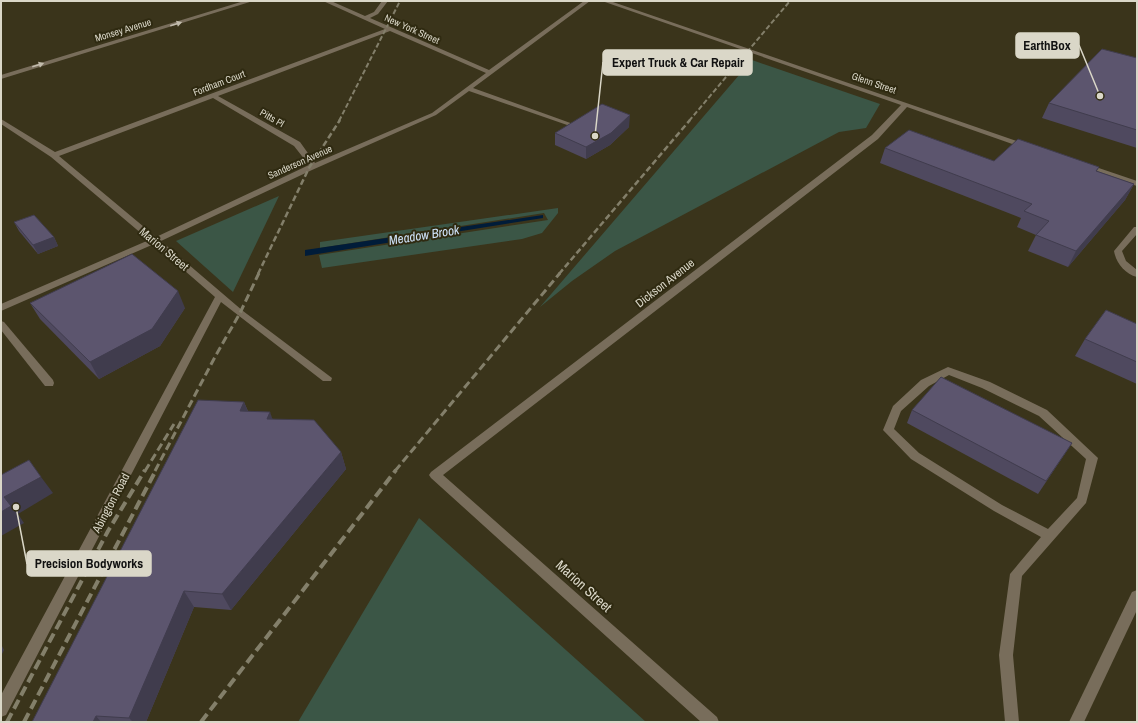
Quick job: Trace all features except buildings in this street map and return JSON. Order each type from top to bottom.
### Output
[{"type":"street","name":"Monsey Avenue","points":[[1,77],[250,1]]},
{"type":"street","name":"New York Street","points":[[326,1],[491,72]]},
{"type":"street","points":[[365,18],[376,13],[385,1]]},
{"type":"street","name":"Sanderson Avenue","points":[[1,308],[154,241],[313,166],[434,114],[587,1]]},
{"type":"street","name":"Glenn Street","points":[[605,1],[1036,149]]},
{"type":"street","name":"Fordham Court","points":[[54,155],[391,29]]},
{"type":"street","points":[[468,89],[572,125]]},
{"type":"street","name":"Pitts Pl","points":[[214,96],[297,144],[313,166]]},
{"type":"street","name":"Dickson Avenue","points":[[435,475],[875,137],[905,105]]},
{"type":"street","name":"Marion Street","points":[[1,121],[54,155],[240,313],[327,378]]},
{"type":"street","points":[[1079,164],[1137,184]]},
{"type":"street","points":[[1137,229],[1118,251],[1119,260],[1127,268],[1137,274]]},
{"type":"street","name":"Abington Road","points":[[1,710],[220,296]]},
{"type":"street","points":[[1,324],[48,383]]},
{"type":"street","points":[[1012,722],[1006,655],[1016,574],[1050,536],[1082,500],[1092,458],[1043,413],[986,385],[948,371],[925,383],[898,409],[888,430],[915,456],[998,508],[1050,536]]},
{"type":"street","name":"Marion Street","points":[[435,475],[712,722]]},
{"type":"street","points":[[1076,722],[1137,596]]},
{"type":"green space","points":[[752,60],[880,104],[866,128],[839,132],[615,251],[572,281],[540,307]]},
{"type":"green space","points":[[279,196],[233,292],[176,241]]},
{"type":"green space","points":[[558,208],[558,213],[542,233],[522,239],[322,268],[319,255],[548,220],[544,213],[320,248],[320,242]]},
{"type":"green space","points":[[419,518],[646,722],[298,722]]},
{"type":"water","name":"Meadow Brook","points":[[543,215],[543,218],[305,256],[305,250]]},
{"type":"railway","points":[[339,121],[400,1]]},
{"type":"railway","points":[[689,121],[790,1]]},
{"type":"railway","points":[[258,274],[309,168],[340,120]]},
{"type":"railway","points":[[559,274],[690,120]]},
{"type":"railway","points":[[155,471],[216,355],[240,313],[259,273]]},
{"type":"railway","points":[[395,471],[560,273]]},
{"type":"railway","points":[[145,471],[174,424]]},
{"type":"railway","points":[[7,722],[108,531],[145,470]]},
{"type":"railway","points":[[24,722],[156,470]]},
{"type":"railway","points":[[201,722],[396,470]]},
{"type":"place","name":"EarthBox","points":[[1100,96]]},
{"type":"place","name":"Expert Truck & Car Repair","points":[[595,136]]},
{"type":"place","name":"Precision Bodyworks","points":[[16,507]]}]
